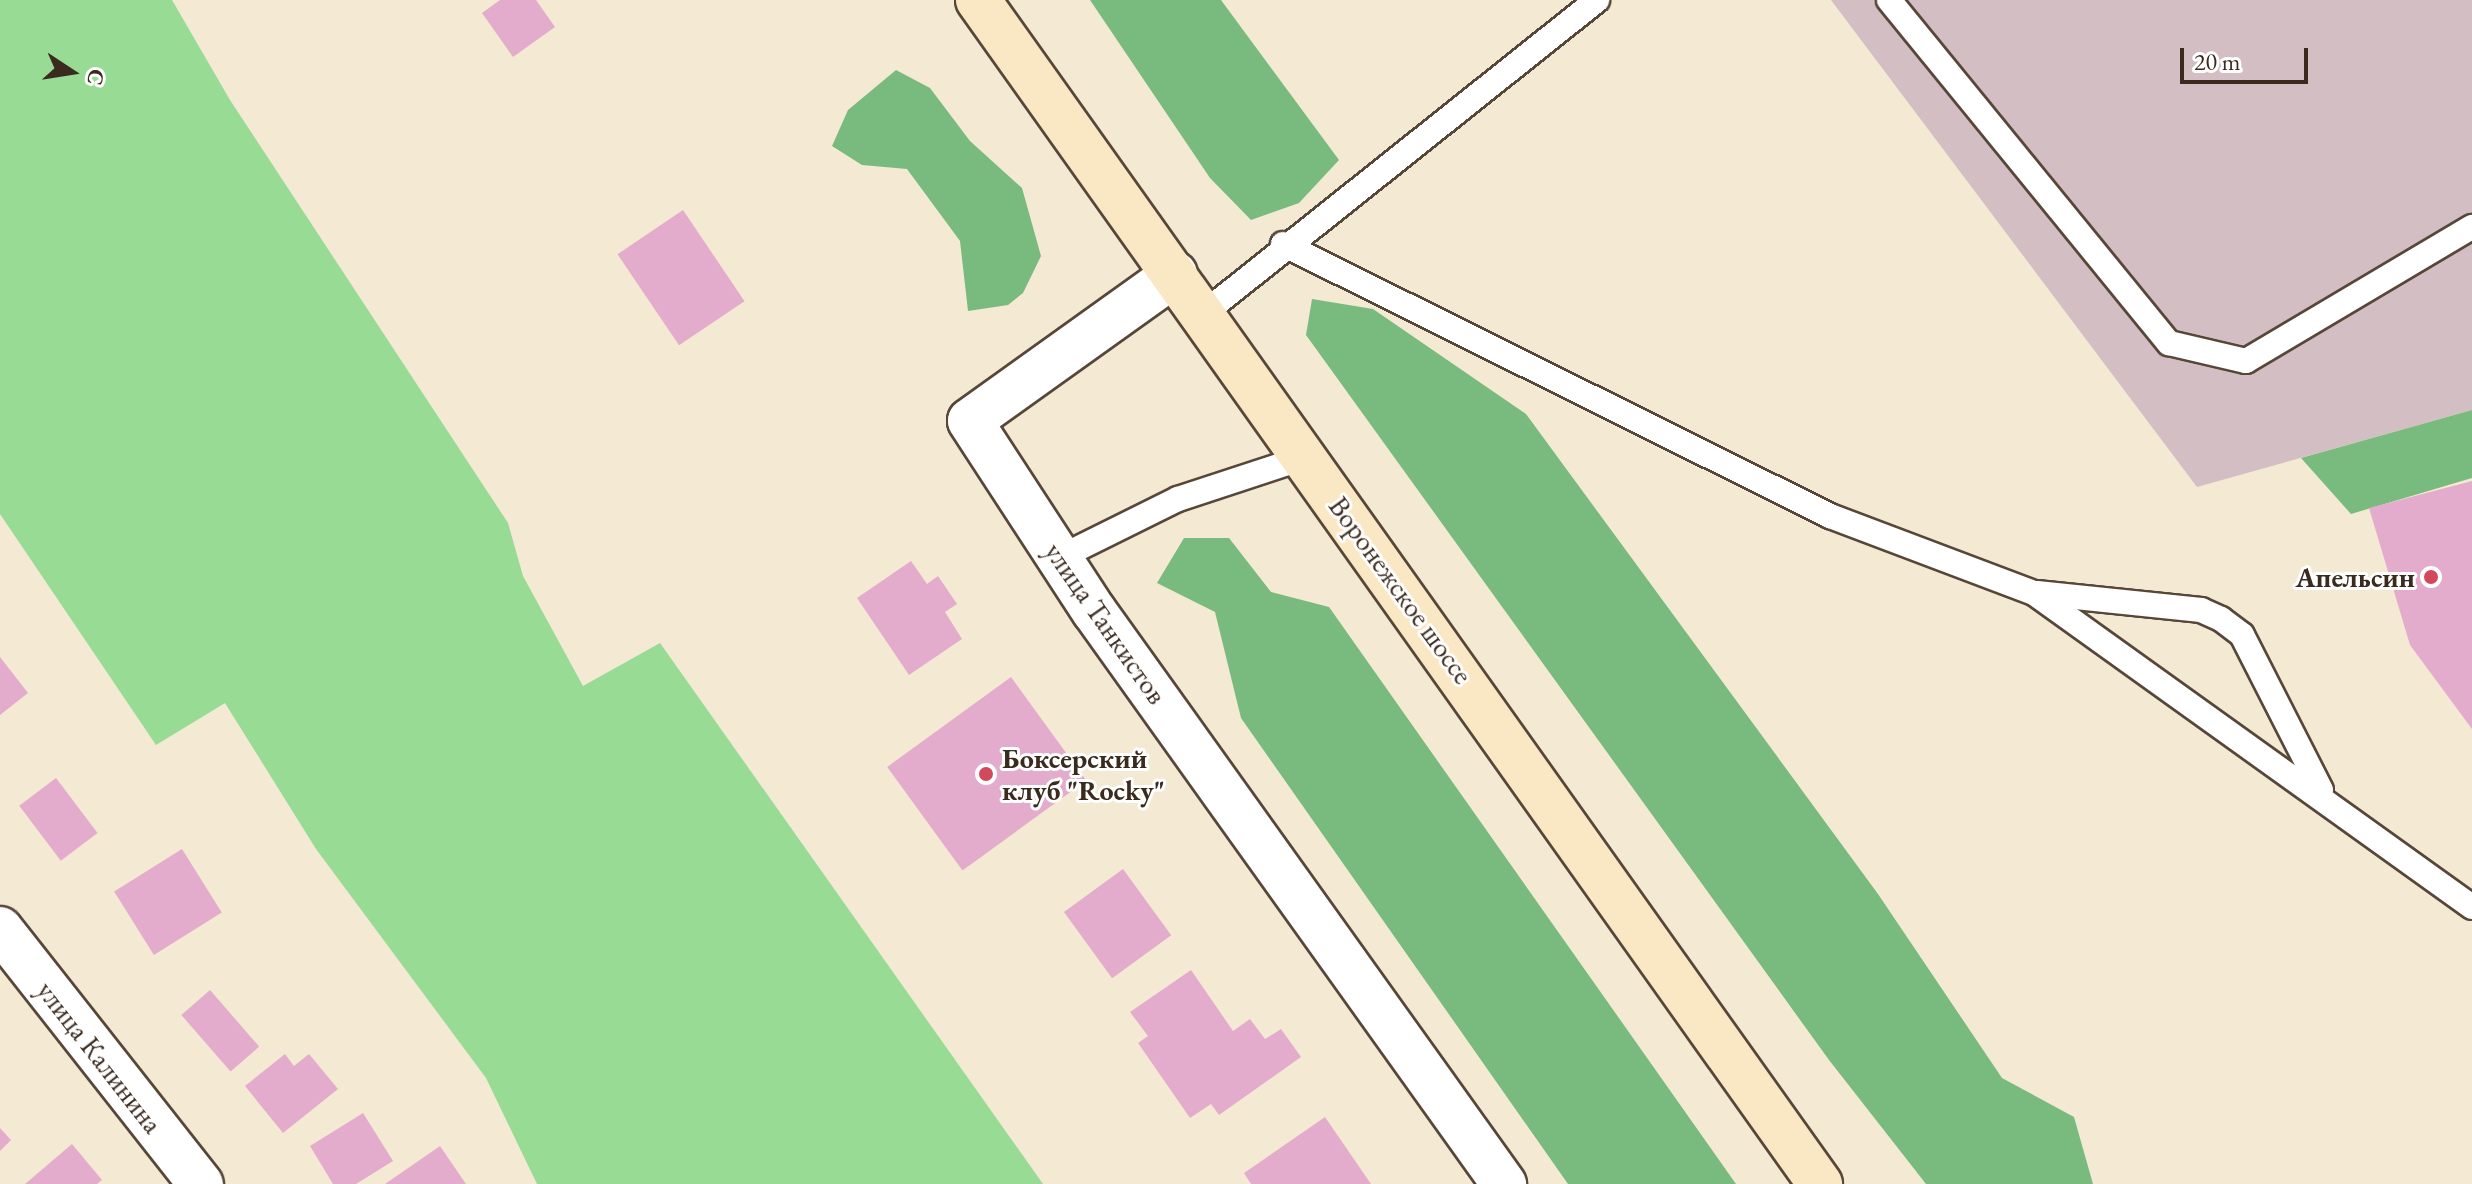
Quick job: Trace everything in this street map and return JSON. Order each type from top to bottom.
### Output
[{"type":"main road","name":"Воронежское шоссе","points":[[978,0],[1306,457],[1820,1184]]},
{"type":"street","name":"улица Танкистов","points":[[1175,274],[970,421],[1059,558],[1504,1184]]},
{"type":"street","name":"улица Калинина","points":[[0,929],[201,1184]]},
{"type":"lane","points":[[1203,314],[1283,244],[1597,0]]},
{"type":"lane","points":[[1889,0],[2169,343],[2246,361],[2472,227]]},
{"type":"lane","points":[[1283,244],[1830,516],[2034,593],[2323,793]]},
{"type":"lane","points":[[1059,558],[1178,499],[1306,457]]},
{"type":"lane","points":[[2034,593],[2201,610],[2221,619],[2242,635],[2323,793],[2348,822],[2472,907]]},
{"type":"shaded area","points":[[1831,0],[2472,0],[2472,410],[2197,487]]},
{"type":"green space","points":[[0,0],[172,0],[230,100],[508,523],[523,576],[583,686],[660,643],[1043,1184],[537,1184],[486,1078],[316,849],[225,703],[156,745],[0,514]]},
{"type":"green space","points":[[1090,0],[1221,0],[1339,160],[1299,203],[1251,220],[1210,178]]},
{"type":"green space","points":[[896,70],[930,88],[970,141],[1022,188],[1041,256],[1023,293],[1008,305],[968,311],[960,241],[907,169],[862,165],[832,146],[848,110]]},
{"type":"green space","points":[[1312,299],[1373,309],[1526,414],[1878,894],[2002,1078],[2074,1117],[2093,1184],[1926,1184],[1829,1060],[1306,335]]},
{"type":"green space","points":[[2472,410],[2472,478],[2351,514],[2301,458]]},
{"type":"green space","points":[[1184,538],[1229,538],[1271,592],[1329,607],[1736,1184],[1568,1184],[1241,718],[1215,612],[1157,583]]},
{"type":"building","points":[[500,0],[536,0],[555,27],[513,57],[482,13]]},
{"type":"building","points":[[683,210],[745,301],[679,345],[618,254]]},
{"type":"building","name":"Апельсин","points":[[2472,481],[2472,729],[2410,645],[2369,508]]},
{"type":"building","points":[[911,561],[927,584],[938,576],[957,604],[945,612],[962,639],[909,675],[857,598]]},
{"type":"building","points":[[0,657],[28,693],[0,715]]},
{"type":"building","name":"Боксерский клуб \"Rocky\"","points":[[1011,677],[1086,781],[962,870],[887,767]]},
{"type":"building","points":[[56,778],[98,833],[61,861],[19,806]]},
{"type":"building","points":[[182,849],[222,913],[154,955],[114,891]]},
{"type":"building","points":[[1123,869],[1171,935],[1112,978],[1064,912]]},
{"type":"building","points":[[1191,970],[1233,1031],[1250,1019],[1265,1039],[1281,1029],[1301,1057],[1219,1115],[1211,1104],[1190,1118],[1138,1043],[1148,1036],[1130,1012]]},
{"type":"building","points":[[210,990],[259,1047],[231,1072],[181,1015]]},
{"type":"building","points":[[285,1054],[294,1066],[309,1054],[338,1089],[283,1133],[245,1086]]},
{"type":"building","points":[[363,1113],[393,1161],[356,1184],[333,1184],[310,1146]]},
{"type":"building","points":[[1325,1117],[1371,1184],[1251,1184],[1244,1173]]},
{"type":"building","points":[[0,1128],[11,1140],[0,1151]]},
{"type":"building","points":[[72,1144],[102,1180],[97,1184],[25,1184]]},
{"type":"building","points":[[440,1146],[466,1184],[385,1184]]},
{"type":"place","name":"Апельсин","points":[[2431,577]]},
{"type":"place","name":"Боксерский клуб \"Rocky\"","points":[[986,774]]}]
